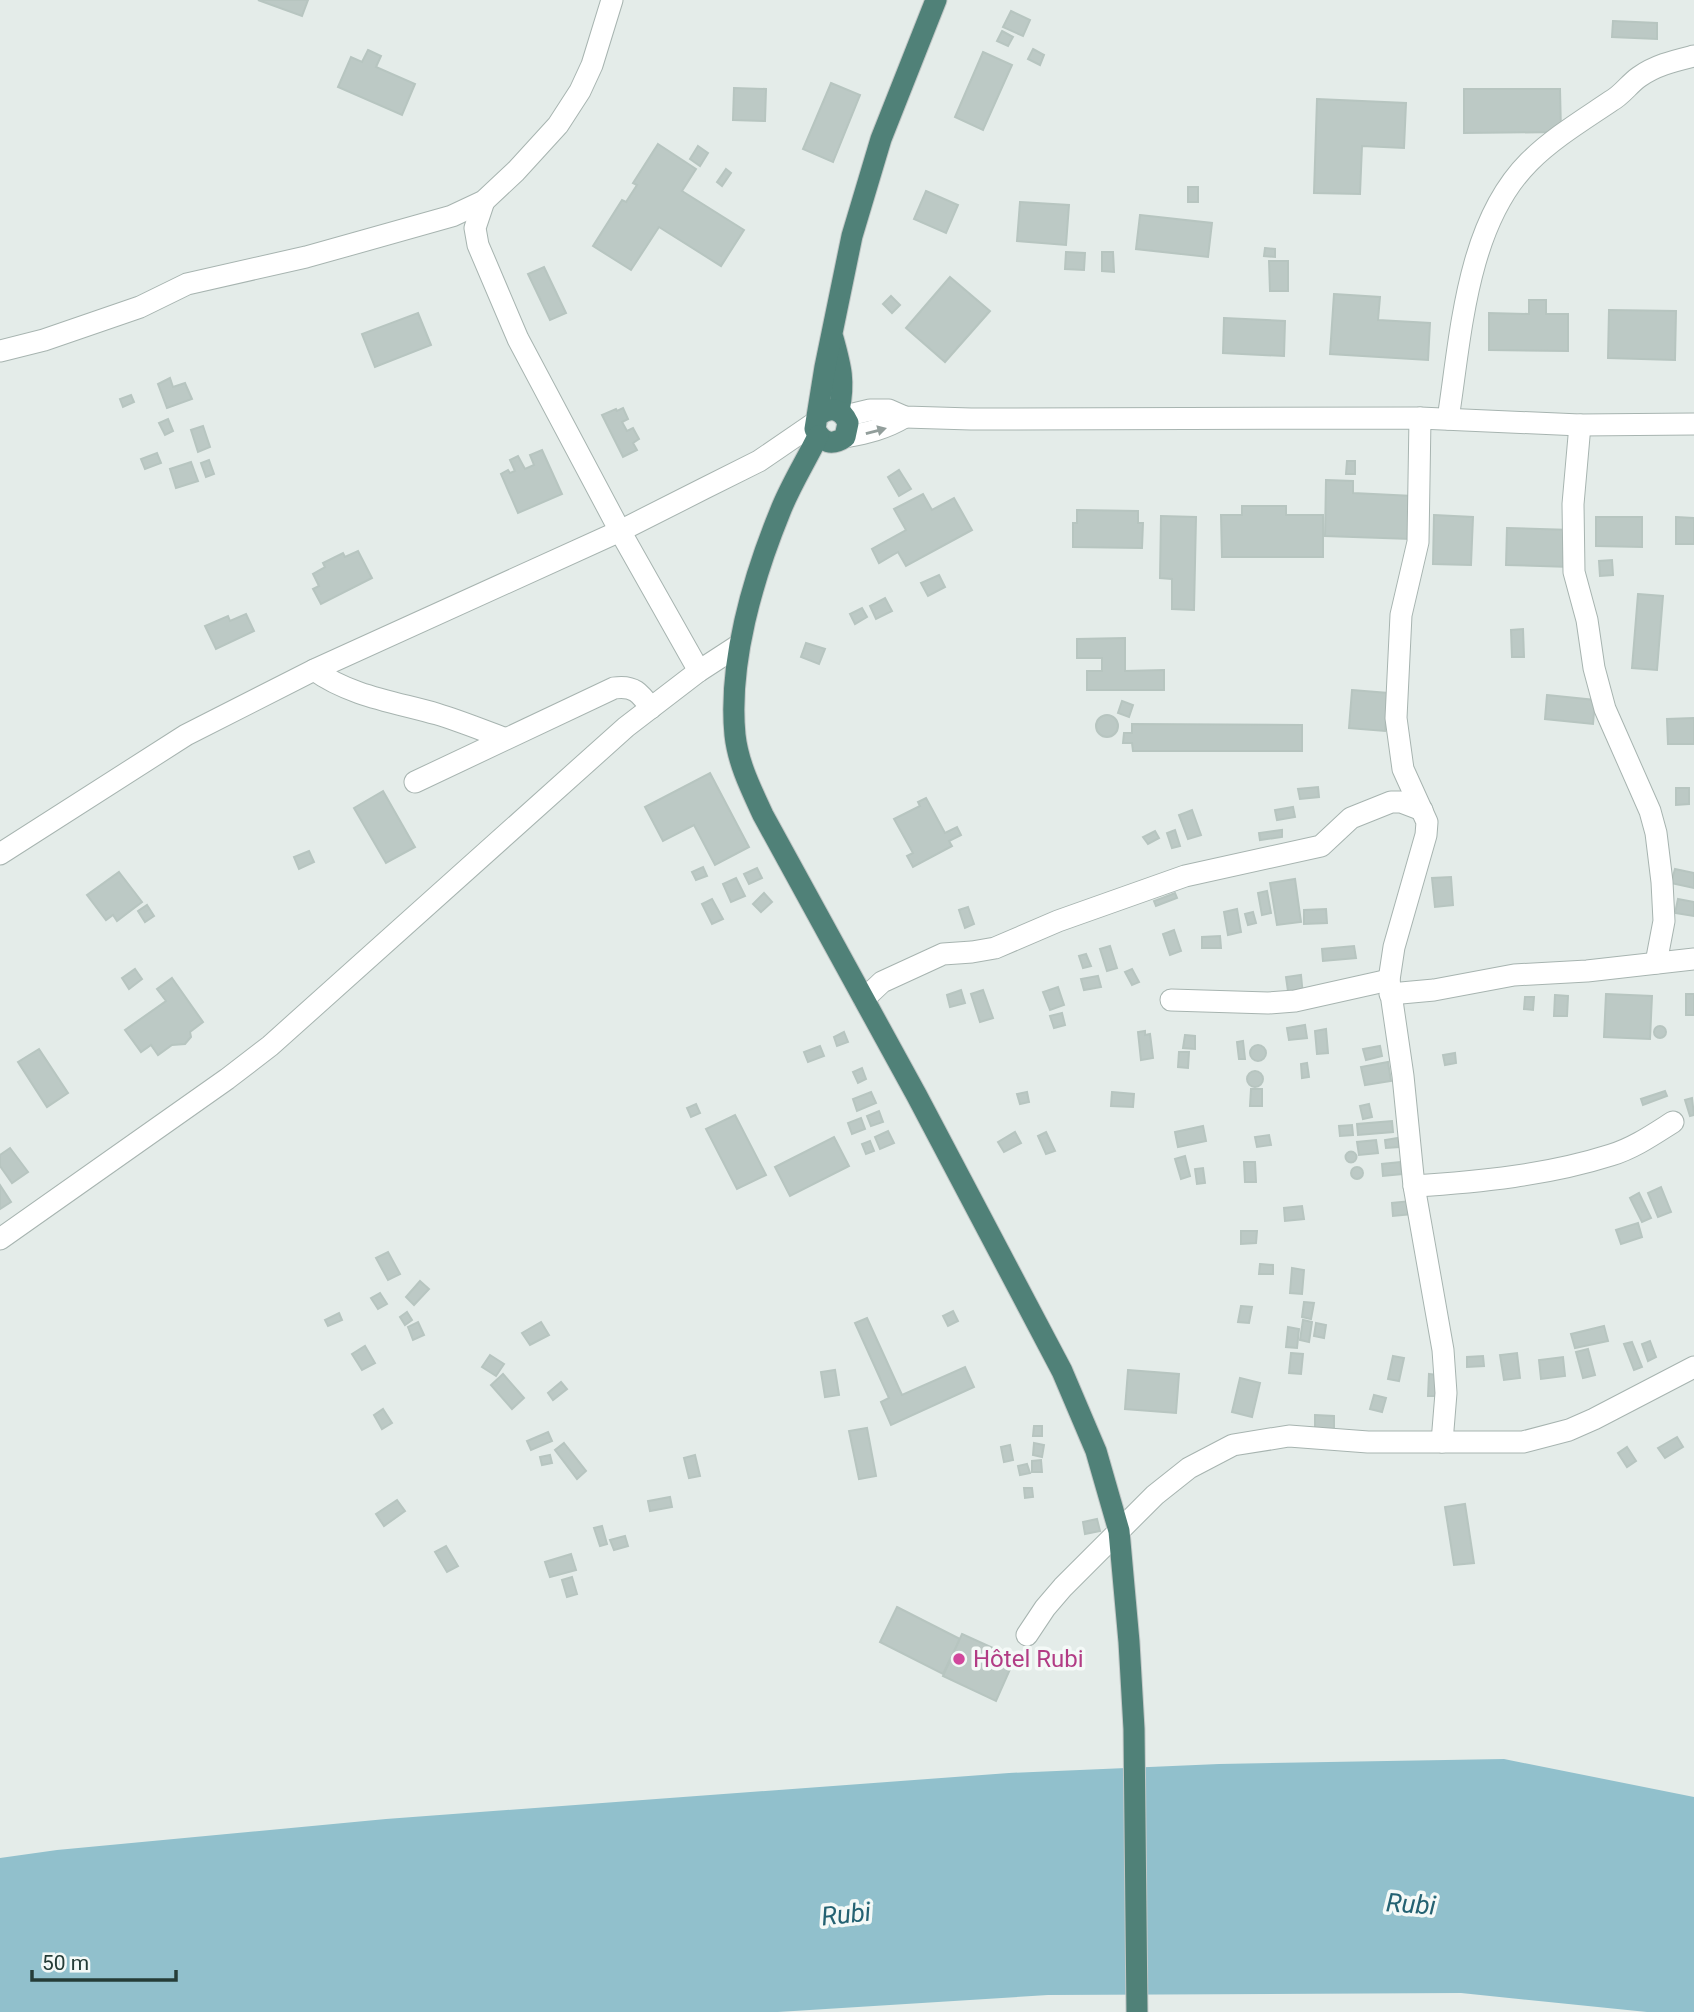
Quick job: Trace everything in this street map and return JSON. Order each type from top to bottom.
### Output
[{"type":"highway","points":[[936,0],[881,139],[852,236],[832,334],[842,368],[844,388],[830,423],[780,511],[738,645],[736,735],[745,776],[763,815],[1062,1371],[1096,1451],[1119,1531],[1129,1642],[1134,1729],[1137,2012]]},
{"type":"street","points":[[0,351],[44,340],[126,312],[167,296],[187,284],[306,257],[452,216],[484,201],[516,172],[558,125],[580,91],[592,65],[612,0]]},
{"type":"street","points":[[1448,419],[1470,282],[1486,233],[1508,188],[1529,162],[1586,117],[1614,99],[1639,77],[1658,65],[1694,56]]},
{"type":"street","points":[[484,201],[475,228],[482,258],[518,339],[620,531],[699,671]]},
{"type":"street","points":[[452,216],[475,228]]},
{"type":"street","points":[[0,854],[186,735],[314,670],[620,531],[830,423],[873,432],[890,427],[905,417],[1420,418],[1580,425],[1694,424]]},
{"type":"street","points":[[1420,418],[1418,542],[1401,615],[1396,718],[1403,769],[1427,822],[1426,835],[1394,947],[1390,987],[1404,1076],[1414,1186],[1443,1350],[1446,1393],[1442,1442]]},
{"type":"street","points":[[1580,425],[1573,503],[1574,572],[1605,709],[1650,811],[1656,833],[1664,921],[1656,963]]},
{"type":"street","points":[[0,1239],[270,1046],[626,727],[738,645]]},
{"type":"street","points":[[314,670],[347,689],[439,715],[504,738]]},
{"type":"street","points":[[415,782],[614,688],[626,686],[638,690],[651,708]]},
{"type":"street","points":[[1391,802],[1397,793],[1403,769]]},
{"type":"street","points":[[864,999],[883,982],[943,954],[985,951],[1069,917],[1185,876],[1321,846],[1351,818],[1391,802],[1409,804],[1422,810]]},
{"type":"street","points":[[1171,1000],[1268,1003],[1295,1001],[1390,987],[1434,990],[1514,975],[1587,971],[1694,959]]},
{"type":"street","points":[[1414,1186],[1512,1177],[1612,1155],[1639,1143],[1673,1122]]},
{"type":"street","points":[[1027,1635],[1063,1587],[1132,1521],[1155,1495],[1189,1468],[1233,1446],[1289,1436],[1368,1442],[1523,1442],[1549,1436],[1594,1419],[1694,1367]]},
{"type":"water","name":"Rubi","points":[[1504,1759],[1694,1797],[1694,2012],[1647,2012],[1461,1993],[1048,1995],[778,2012],[0,2012],[0,1858],[57,1850],[386,1819],[1009,1773],[1219,1764]]},
{"type":"building","points":[[258,0],[308,0],[302,16]]},
{"type":"building","points":[[1011,11],[1030,20],[1023,36],[1003,27]]},
{"type":"building","points":[[1613,21],[1657,23],[1657,39],[1612,37]]},
{"type":"building","points":[[1002,31],[1013,37],[1008,46],[997,41]]},
{"type":"building","points":[[1033,49],[1044,55],[1040,65],[1028,59]]},
{"type":"building","points":[[368,50],[381,56],[376,67],[415,84],[402,115],[338,87],[351,57],[362,62]]},
{"type":"building","points":[[983,52],[1012,65],[983,130],[955,117]]},
{"type":"building","points":[[831,83],[860,95],[833,162],[803,149]]},
{"type":"building","points":[[734,88],[766,89],[765,121],[733,120]]},
{"type":"building","points":[[1464,89],[1560,89],[1561,132],[1464,133]]},
{"type":"building","points":[[1317,99],[1406,103],[1404,148],[1362,146],[1360,194],[1314,193]]},
{"type":"building","points":[[658,144],[696,169],[682,191],[744,230],[721,266],[659,227],[631,270],[593,246],[622,200],[626,202],[637,185],[633,183]]},
{"type":"building","points":[[698,146],[708,153],[700,166],[690,159]]},
{"type":"building","points":[[726,169],[731,173],[722,186],[717,182]]},
{"type":"building","points":[[1188,187],[1198,187],[1198,202],[1188,202]]},
{"type":"building","points":[[926,191],[958,205],[946,233],[914,219]]},
{"type":"building","points":[[1020,202],[1069,205],[1066,245],[1017,241]]},
{"type":"building","points":[[1140,215],[1212,223],[1208,257],[1136,249]]},
{"type":"building","points":[[1265,248],[1275,249],[1275,257],[1264,256]]},
{"type":"building","points":[[1066,252],[1085,253],[1084,270],[1065,269]]},
{"type":"building","points":[[1102,252],[1113,252],[1114,272],[1102,271]]},
{"type":"building","points":[[1269,261],[1288,261],[1288,291],[1270,291]]},
{"type":"building","points":[[544,267],[566,313],[550,320],[528,274]]},
{"type":"building","points":[[950,277],[990,311],[945,362],[906,328]]},
{"type":"building","points":[[1334,294],[1380,297],[1378,320],[1430,323],[1428,360],[1330,354]]},
{"type":"building","points":[[891,296],[900,305],[892,313],[883,304]]},
{"type":"building","points":[[1529,300],[1546,300],[1546,314],[1568,314],[1568,351],[1489,350],[1489,313],[1529,314]]},
{"type":"building","points":[[1609,310],[1676,311],[1675,360],[1608,358]]},
{"type":"building","points":[[418,313],[431,345],[375,367],[362,334]]},
{"type":"building","points":[[1224,318],[1285,321],[1284,356],[1223,353]]},
{"type":"building","points":[[170,378],[173,387],[185,383],[192,399],[167,408],[158,384]]},
{"type":"building","points":[[131,395],[134,402],[123,407],[120,399]]},
{"type":"building","points":[[623,408],[628,419],[622,422],[627,431],[633,428],[639,439],[633,443],[637,450],[623,457],[602,415]]},
{"type":"building","points":[[168,419],[173,431],[165,435],[159,423]]},
{"type":"building","points":[[203,426],[210,447],[198,452],[191,430]]},
{"type":"building","points":[[542,450],[562,494],[518,513],[501,474],[508,470],[510,473],[515,471],[510,460],[518,456],[525,469],[534,465],[530,455]]},
{"type":"building","points":[[157,453],[161,463],[145,469],[141,459]]},
{"type":"building","points":[[209,460],[214,474],[206,477],[201,463]]},
{"type":"building","points":[[1347,461],[1355,461],[1355,474],[1346,474]]},
{"type":"building","points":[[191,462],[198,481],[176,488],[170,469]]},
{"type":"building","points":[[899,470],[911,489],[899,496],[888,477]]},
{"type":"building","points":[[1326,480],[1353,481],[1353,493],[1413,496],[1411,539],[1325,536]]},
{"type":"building","points":[[923,494],[932,510],[954,498],[972,530],[906,566],[898,552],[879,563],[872,549],[906,530],[894,509]]},
{"type":"building","points":[[1242,506],[1286,506],[1286,515],[1323,515],[1323,557],[1222,557],[1221,515],[1242,515]]},
{"type":"building","points":[[1077,510],[1138,511],[1138,523],[1143,523],[1142,548],[1073,547],[1073,523],[1077,523]]},
{"type":"building","points":[[1434,515],[1473,517],[1471,565],[1433,564]]},
{"type":"building","points":[[1161,516],[1196,517],[1194,610],[1172,609],[1172,579],[1160,578]]},
{"type":"building","points":[[1596,517],[1642,517],[1642,547],[1596,546]]},
{"type":"building","points":[[1676,517],[1694,518],[1694,544],[1676,544]]},
{"type":"building","points":[[1507,528],[1572,530],[1571,567],[1506,565]]},
{"type":"building","points":[[358,551],[372,578],[321,604],[313,589],[319,586],[313,574],[325,567],[323,563],[343,553],[345,557]]},
{"type":"building","points":[[1612,560],[1613,575],[1600,576],[1599,561]]},
{"type":"building","points":[[939,575],[945,587],[928,596],[921,583]]},
{"type":"building","points":[[1638,594],[1663,596],[1657,670],[1632,668]]},
{"type":"building","points":[[885,598],[892,611],[876,619],[870,606]]},
{"type":"building","points":[[862,608],[867,617],[855,624],[850,614]]},
{"type":"building","points":[[246,614],[254,631],[216,649],[205,626],[228,616],[230,621]]},
{"type":"building","points":[[1523,629],[1524,657],[1512,657],[1511,630]]},
{"type":"building","points":[[1125,638],[1125,671],[1164,670],[1164,690],[1087,690],[1087,671],[1102,671],[1102,658],[1077,658],[1077,639]]},
{"type":"building","points":[[806,643],[825,649],[819,664],[801,657]]},
{"type":"building","points":[[1352,690],[1388,693],[1385,731],[1349,728]]},
{"type":"building","points":[[1547,695],[1595,700],[1593,724],[1545,719]]},
{"type":"building","points":[[1122,701],[1133,705],[1129,717],[1118,713]]},
{"type":"building","points":[[1107,715],[1115,718],[1118,726],[1115,734],[1107,737],[1099,734],[1096,726],[1099,718]]},
{"type":"building","points":[[1694,718],[1694,744],[1668,744],[1667,719]]},
{"type":"building","points":[[1132,724],[1302,725],[1302,751],[1133,751],[1132,743],[1123,743],[1124,733],[1132,733]]},
{"type":"building","points":[[710,773],[749,847],[715,865],[694,825],[663,841],[645,807]]},
{"type":"building","points":[[1318,787],[1319,797],[1300,799],[1298,789]]},
{"type":"building","points":[[1676,788],[1689,788],[1689,804],[1676,805]]},
{"type":"building","points":[[383,791],[415,847],[386,863],[354,808]]},
{"type":"building","points":[[926,798],[945,833],[957,827],[961,835],[949,841],[952,846],[913,867],[907,856],[913,853],[894,819],[920,806],[918,802]]},
{"type":"building","points":[[1293,807],[1295,817],[1277,820],[1275,810]]},
{"type":"building","points":[[1192,810],[1201,835],[1188,839],[1179,815]]},
{"type":"building","points":[[1175,830],[1180,846],[1172,848],[1167,833]]},
{"type":"building","points":[[1282,830],[1282,837],[1260,840],[1259,833]]},
{"type":"building","points":[[1155,831],[1159,838],[1148,844],[1143,837]]},
{"type":"building","points":[[309,851],[314,862],[299,869],[294,857]]},
{"type":"building","points":[[703,867],[707,876],[696,880],[692,872]]},
{"type":"building","points":[[757,868],[762,878],[749,884],[744,874]]},
{"type":"building","points":[[1675,869],[1694,873],[1694,888],[1671,883]]},
{"type":"building","points":[[119,872],[142,902],[117,921],[113,915],[106,920],[87,895]]},
{"type":"building","points":[[1451,877],[1453,905],[1435,907],[1432,878]]},
{"type":"building","points":[[736,878],[745,896],[731,902],[723,884]]},
{"type":"building","points":[[1295,879],[1301,922],[1277,925],[1270,883]]},
{"type":"building","points":[[1267,891],[1271,913],[1262,915],[1258,893]]},
{"type":"building","points":[[764,893],[772,902],[761,912],[753,904]]},
{"type":"building","points":[[1175,893],[1177,898],[1156,906],[1154,901]]},
{"type":"building","points":[[712,899],[723,919],[712,924],[702,904]]},
{"type":"building","points":[[1678,899],[1694,902],[1694,916],[1675,913]]},
{"type":"building","points":[[147,905],[154,916],[145,922],[138,911]]},
{"type":"building","points":[[968,907],[974,924],[965,928],[959,910]]},
{"type":"building","points":[[1237,909],[1241,932],[1228,935],[1224,912]]},
{"type":"building","points":[[1326,909],[1327,923],[1304,924],[1304,910]]},
{"type":"building","points":[[1253,912],[1256,923],[1248,925],[1245,914]]},
{"type":"building","points":[[1174,930],[1181,951],[1170,955],[1163,934]]},
{"type":"building","points":[[1220,936],[1221,948],[1202,948],[1202,937]]},
{"type":"building","points":[[1110,946],[1117,968],[1107,971],[1100,949]]},
{"type":"building","points":[[1354,946],[1356,958],[1323,961],[1322,949]]},
{"type":"building","points":[[1086,954],[1091,966],[1083,968],[1079,956]]},
{"type":"building","points":[[135,969],[142,979],[129,989],[122,978]]},
{"type":"building","points":[[1132,969],[1139,982],[1132,985],[1125,972]]},
{"type":"building","points":[[1301,975],[1303,996],[1289,998],[1286,977]]},
{"type":"building","points":[[1098,976],[1101,987],[1084,990],[1081,979]]},
{"type":"building","points":[[172,978],[203,1022],[190,1032],[191,1037],[185,1044],[172,1045],[158,1055],[151,1045],[141,1052],[125,1030],[166,1001],[157,989]]},
{"type":"building","points":[[1058,987],[1064,1005],[1050,1010],[1043,992]]},
{"type":"building","points":[[961,990],[965,1003],[950,1007],[947,995]]},
{"type":"building","points":[[983,990],[993,1018],[980,1022],[971,994]]},
{"type":"building","points":[[1606,994],[1652,996],[1650,1039],[1604,1037]]},
{"type":"building","points":[[1686,994],[1694,994],[1694,1015],[1686,1015]]},
{"type":"building","points":[[1555,995],[1568,996],[1567,1016],[1554,1016]]},
{"type":"building","points":[[1525,997],[1534,997],[1533,1010],[1524,1009]]},
{"type":"building","points":[[1062,1013],[1065,1025],[1054,1028],[1050,1016]]},
{"type":"building","points":[[1305,1025],[1307,1038],[1289,1040],[1287,1028]]},
{"type":"building","points":[[1660,1026],[1666,1032],[1660,1038],[1654,1032]]},
{"type":"building","points":[[1326,1029],[1328,1053],[1317,1054],[1315,1031]]},
{"type":"building","points":[[1145,1031],[1145,1035],[1150,1034],[1153,1058],[1141,1060],[1138,1032]]},
{"type":"building","points":[[844,1032],[848,1042],[837,1046],[834,1037]]},
{"type":"building","points":[[1185,1035],[1195,1036],[1195,1049],[1183,1048]]},
{"type":"building","points":[[1243,1041],[1245,1059],[1239,1059],[1237,1042]]},
{"type":"building","points":[[1258,1045],[1266,1053],[1258,1061],[1250,1053]]},
{"type":"building","points":[[820,1046],[824,1056],[808,1062],[804,1052]]},
{"type":"building","points":[[1380,1046],[1382,1056],[1366,1060],[1363,1049]]},
{"type":"building","points":[[39,1049],[68,1093],[47,1107],[18,1062]]},
{"type":"building","points":[[1179,1052],[1189,1052],[1188,1068],[1178,1067]]},
{"type":"building","points":[[1455,1053],[1456,1063],[1445,1065],[1443,1055]]},
{"type":"building","points":[[1388,1062],[1391,1081],[1365,1085],[1361,1067]]},
{"type":"building","points":[[1307,1063],[1309,1077],[1302,1078],[1301,1064]]},
{"type":"building","points":[[862,1068],[866,1079],[858,1083],[853,1072]]},
{"type":"building","points":[[1255,1071],[1261,1073],[1261,1085],[1255,1087],[1249,1085],[1247,1079],[1249,1073]]},
{"type":"building","points":[[1251,1089],[1262,1089],[1262,1106],[1250,1106]]},
{"type":"building","points":[[1665,1091],[1667,1096],[1643,1105],[1641,1099]]},
{"type":"building","points":[[871,1092],[876,1103],[857,1111],[853,1099]]},
{"type":"building","points":[[1027,1092],[1029,1102],[1020,1104],[1017,1094]]},
{"type":"building","points":[[1112,1092],[1134,1094],[1133,1107],[1111,1106]]},
{"type":"building","points":[[1692,1098],[1694,1115],[1690,1116],[1685,1100]]},
{"type":"building","points":[[696,1104],[700,1113],[691,1117],[687,1108]]},
{"type":"building","points":[[1369,1104],[1372,1117],[1363,1119],[1360,1106]]},
{"type":"building","points":[[879,1111],[883,1122],[871,1126],[867,1116]]},
{"type":"building","points":[[735,1115],[766,1175],[737,1189],[706,1129]]},
{"type":"building","points":[[861,1118],[865,1129],[852,1134],[848,1123]]},
{"type":"building","points":[[1392,1121],[1393,1132],[1358,1135],[1357,1124]]},
{"type":"building","points":[[1352,1125],[1353,1135],[1340,1136],[1339,1126]]},
{"type":"building","points":[[1203,1126],[1206,1141],[1178,1147],[1175,1132]]},
{"type":"building","points":[[888,1131],[894,1143],[880,1149],[875,1137]]},
{"type":"building","points":[[1015,1132],[1021,1143],[1004,1152],[998,1142]]},
{"type":"building","points":[[1046,1132],[1055,1151],[1046,1154],[1038,1136]]},
{"type":"building","points":[[1269,1135],[1271,1145],[1257,1147],[1255,1137]]},
{"type":"building","points":[[834,1137],[849,1166],[790,1196],[775,1167]]},
{"type":"building","points":[[1398,1138],[1399,1147],[1386,1148],[1385,1140]]},
{"type":"building","points":[[1376,1140],[1378,1153],[1359,1155],[1357,1142]]},
{"type":"building","points":[[870,1141],[874,1151],[866,1154],[862,1144]]},
{"type":"building","points":[[10,1148],[28,1172],[12,1183],[0,1166],[0,1155]]},
{"type":"building","points":[[1351,1151],[1357,1157],[1351,1163],[1345,1157]]},
{"type":"building","points":[[1185,1156],[1190,1176],[1181,1179],[1175,1159]]},
{"type":"building","points":[[1244,1162],[1255,1162],[1256,1182],[1245,1182]]},
{"type":"building","points":[[1400,1162],[1402,1174],[1383,1176],[1382,1164]]},
{"type":"building","points":[[1357,1167],[1363,1173],[1357,1179],[1351,1173]]},
{"type":"building","points":[[1203,1168],[1205,1183],[1197,1184],[1195,1169]]},
{"type":"building","points":[[0,1185],[11,1202],[0,1209]]},
{"type":"building","points":[[1661,1187],[1671,1212],[1658,1217],[1648,1193]]},
{"type":"building","points":[[1639,1193],[1651,1218],[1642,1222],[1630,1198]]},
{"type":"building","points":[[1411,1201],[1412,1214],[1393,1216],[1392,1203]]},
{"type":"building","points":[[1302,1206],[1304,1219],[1285,1221],[1284,1208]]},
{"type":"building","points":[[1638,1223],[1642,1237],[1621,1244],[1616,1230]]},
{"type":"building","points":[[1241,1231],[1257,1231],[1256,1243],[1241,1244]]},
{"type":"building","points":[[388,1252],[400,1274],[388,1280],[376,1258]]},
{"type":"building","points":[[1260,1264],[1273,1265],[1273,1274],[1259,1274]]},
{"type":"building","points":[[1292,1268],[1304,1270],[1302,1294],[1290,1293]]},
{"type":"building","points":[[420,1281],[429,1289],[414,1305],[406,1297]]},
{"type":"building","points":[[380,1293],[387,1304],[378,1309],[371,1298]]},
{"type":"building","points":[[1304,1302],[1314,1303],[1311,1319],[1302,1317]]},
{"type":"building","points":[[1241,1306],[1252,1307],[1249,1323],[1238,1322]]},
{"type":"building","points":[[953,1311],[958,1321],[948,1326],[943,1316]]},
{"type":"building","points":[[407,1312],[412,1320],[405,1325],[400,1317]]},
{"type":"building","points":[[339,1313],[342,1320],[328,1326],[325,1320]]},
{"type":"building","points":[[867,1318],[902,1395],[965,1367],[974,1387],[891,1425],[881,1402],[889,1398],[855,1323]]},
{"type":"building","points":[[1303,1320],[1312,1322],[1309,1342],[1300,1340]]},
{"type":"building","points":[[418,1322],[424,1335],[413,1340],[408,1327]]},
{"type":"building","points":[[541,1322],[549,1335],[530,1345],[522,1333]]},
{"type":"building","points":[[1316,1323],[1326,1325],[1324,1338],[1314,1336]]},
{"type":"building","points":[[1604,1326],[1608,1341],[1575,1348],[1571,1334]]},
{"type":"building","points":[[1288,1327],[1299,1329],[1297,1348],[1286,1347]]},
{"type":"building","points":[[1650,1341],[1656,1357],[1648,1361],[1642,1344]]},
{"type":"building","points":[[1632,1342],[1642,1367],[1634,1370],[1624,1344]]},
{"type":"building","points":[[365,1346],[375,1363],[362,1370],[352,1354]]},
{"type":"building","points":[[1588,1349],[1595,1375],[1583,1378],[1576,1352]]},
{"type":"building","points":[[1291,1353],[1303,1354],[1301,1374],[1289,1373]]},
{"type":"building","points":[[1517,1353],[1520,1378],[1504,1380],[1500,1355]]},
{"type":"building","points":[[490,1355],[504,1364],[496,1376],[482,1367]]},
{"type":"building","points":[[1393,1356],[1404,1358],[1399,1381],[1388,1379]]},
{"type":"building","points":[[1483,1356],[1484,1366],[1467,1367],[1467,1357]]},
{"type":"building","points":[[1563,1357],[1565,1376],[1541,1379],[1539,1360]]},
{"type":"building","points":[[835,1370],[839,1395],[825,1397],[821,1372]]},
{"type":"building","points":[[1128,1370],[1179,1374],[1176,1413],[1125,1409]]},
{"type":"building","points":[[503,1374],[524,1398],[512,1409],[491,1385]]},
{"type":"building","points":[[1429,1374],[1437,1375],[1436,1396],[1428,1396]]},
{"type":"building","points":[[1240,1378],[1260,1383],[1252,1417],[1232,1412]]},
{"type":"building","points":[[561,1382],[567,1389],[553,1400],[548,1393]]},
{"type":"building","points":[[1374,1395],[1386,1398],[1382,1412],[1370,1409]]},
{"type":"building","points":[[383,1409],[392,1423],[382,1429],[374,1415]]},
{"type":"building","points":[[1315,1415],[1334,1416],[1334,1430],[1315,1429]]},
{"type":"building","points":[[1034,1426],[1042,1426],[1042,1436],[1033,1436]]},
{"type":"building","points":[[867,1428],[876,1476],[859,1479],[849,1431]]},
{"type":"building","points":[[548,1432],[552,1441],[531,1450],[527,1441]]},
{"type":"building","points":[[1677,1437],[1683,1447],[1665,1458],[1658,1448]]},
{"type":"building","points":[[564,1443],[586,1471],[577,1479],[555,1450]]},
{"type":"building","points":[[1034,1443],[1044,1445],[1042,1457],[1033,1455]]},
{"type":"building","points":[[1010,1445],[1013,1460],[1004,1462],[1001,1447]]},
{"type":"building","points":[[1627,1447],[1636,1461],[1627,1467],[1618,1453]]},
{"type":"building","points":[[550,1455],[552,1463],[542,1465],[540,1457]]},
{"type":"building","points":[[695,1455],[700,1476],[689,1478],[684,1458]]},
{"type":"building","points":[[1041,1460],[1042,1472],[1032,1472],[1032,1461]]},
{"type":"building","points":[[1027,1464],[1030,1473],[1020,1475],[1018,1466]]},
{"type":"building","points":[[1024,1488],[1032,1488],[1033,1497],[1025,1498]]},
{"type":"building","points":[[670,1497],[672,1507],[650,1511],[648,1501]]},
{"type":"building","points":[[397,1500],[405,1511],[384,1526],[376,1514]]},
{"type":"building","points":[[1465,1504],[1474,1563],[1454,1565],[1445,1507]]},
{"type":"building","points":[[1097,1519],[1100,1531],[1085,1534],[1083,1522]]},
{"type":"building","points":[[602,1526],[607,1544],[600,1546],[594,1528]]},
{"type":"building","points":[[625,1536],[628,1546],[614,1550],[610,1540]]},
{"type":"building","points":[[446,1546],[458,1566],[447,1572],[435,1552]]},
{"type":"building","points":[[571,1554],[576,1570],[550,1577],[545,1562]]},
{"type":"building","points":[[572,1577],[577,1594],[567,1597],[562,1580]]},
{"type":"building","points":[[897,1607],[960,1639],[943,1674],[880,1642]]},
{"type":"building","points":[[962,1634],[1015,1658],[996,1701],[943,1676]]},
{"type":"place","name":"Hôtel Rubi","points":[[959,1659]]}]
